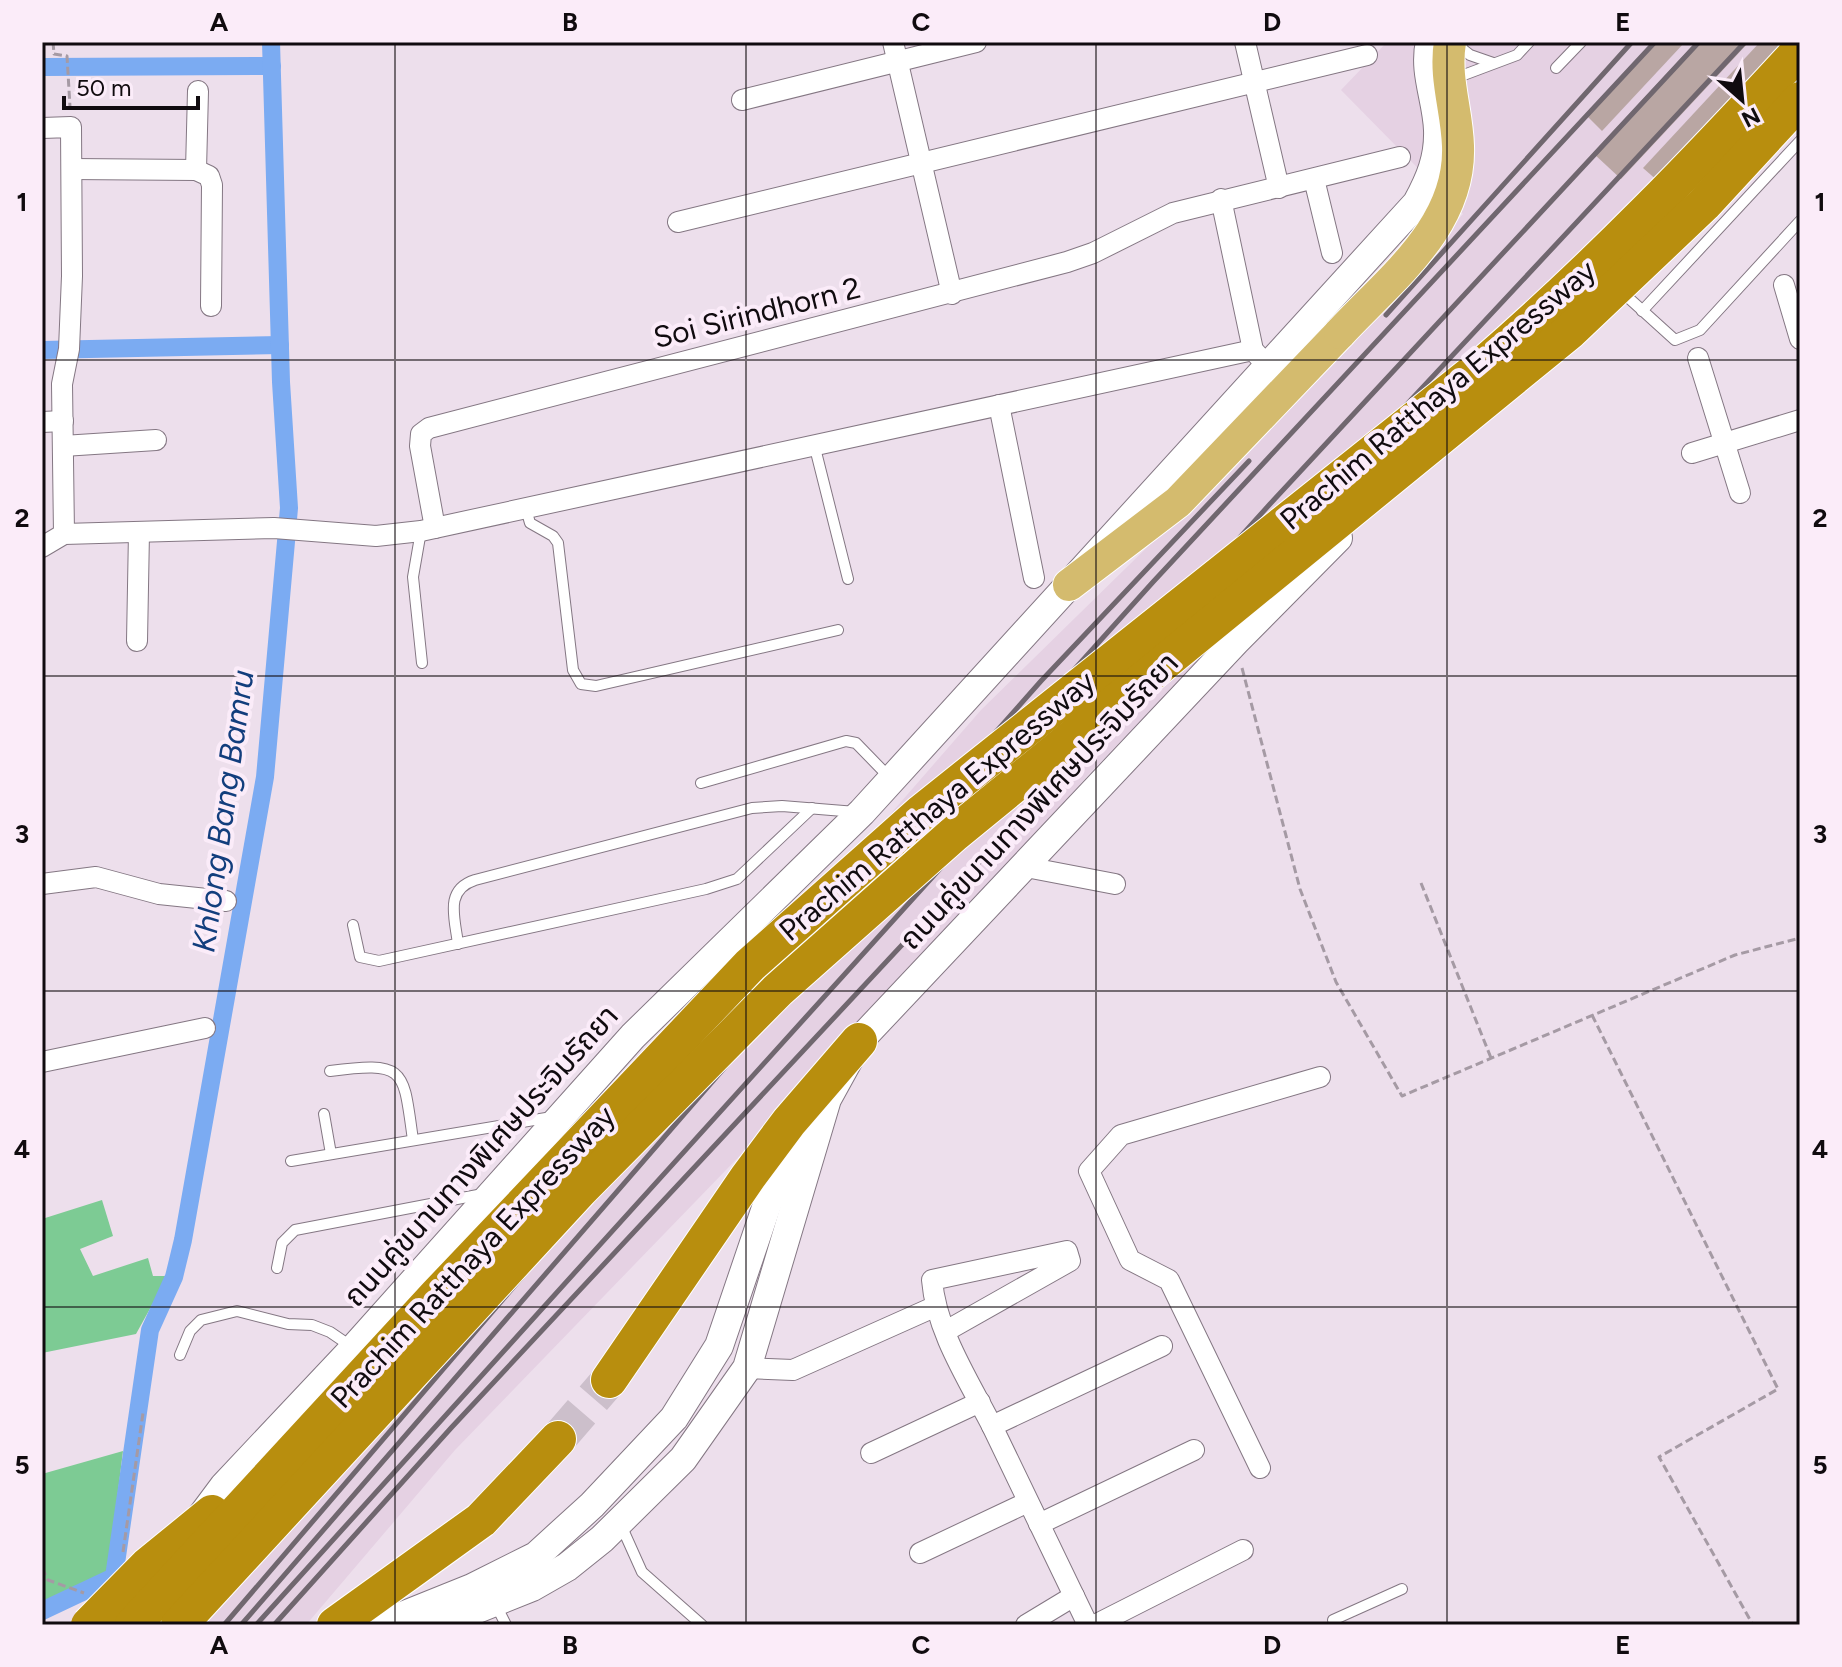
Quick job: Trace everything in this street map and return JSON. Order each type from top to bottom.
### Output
[{"type":"highway","name":"Prachim Ratthaya Expressway","points":[[141,1604],[750,965],[835,885],[922,812],[1460,383],[1548,308],[1680,181],[1800,50]]},
{"type":"highway","name":"Prachim Ratthaya Expressway","points":[[179,1625],[580,1190],[778,990],[954,834],[1570,331],[1704,204],[1800,100]]},
{"type":"highway","points":[[609,1380],[748,1177],[789,1122],[859,1041]]},
{"type":"highway","points":[[335,1625],[481,1520],[558,1439]]},
{"type":"highway","points":[[90,1610],[257,1477]]},
{"type":"main road","name":"ถนนคู่ขนานทางพิเศษประจิมรัถยา","points":[[122,1625],[141,1604],[224,1486],[354,1348],[673,995],[785,890],[892,780],[1069,585],[1260,358],[1417,203],[1437,155],[1438,129],[1428,68],[1430,42]]},
{"type":"main road","points":[[1069,585],[1178,502],[1425,242],[1446,213],[1459,162],[1446,65],[1451,42]]},
{"type":"main road","name":"ถนนคู่ขนานทางพิเศษประจิมรัถยา","points":[[437,1625],[500,1613],[532,1587],[567,1567],[620,1521],[683,1459],[747,1368],[827,1099],[859,1041],[1236,641],[1603,274],[1800,66]]},
{"type":"main road","points":[[206,1625],[188,1593],[188,1582],[257,1477],[660,1042],[785,890]]},
{"type":"main road","points":[[380,1625],[483,1583],[536,1556],[592,1505],[674,1418],[719,1346],[770,1196],[827,1099]]},
{"type":"street","points":[[742,100],[895,51],[976,42]]},
{"type":"street","points":[[1245,42],[1279,188]]},
{"type":"street","points":[[895,51],[952,294]]},
{"type":"street","points":[[678,222],[1367,55]]},
{"type":"street","points":[[196,170],[198,91]]},
{"type":"street","points":[[42,128],[71,127],[67,357],[52,421],[63,446],[64,534]]},
{"type":"street","name":"Soi Sirindhorn 2","points":[[428,529],[420,446],[421,434],[429,428],[952,294],[1093,253],[1162,217],[1221,199],[1279,188],[1400,157]]},
{"type":"street","points":[[72,169],[196,170],[209,176],[212,185],[211,306]]},
{"type":"street","points":[[1314,179],[1332,253]]},
{"type":"street","points":[[42,547],[64,534],[274,528],[367,536],[428,529],[999,405],[1260,358],[1221,199]]},
{"type":"street","points":[[1784,285],[1800,339]]},
{"type":"street","points":[[1698,358],[1740,493]]},
{"type":"street","points":[[999,405],[1034,578]]},
{"type":"street","points":[[1692,453],[1800,420]]},
{"type":"street","points":[[63,446],[156,440]]},
{"type":"street","points":[[137,641],[139,532]]},
{"type":"street","points":[[1026,867],[1115,884]]},
{"type":"street","points":[[42,884],[96,877],[159,894],[226,901]]},
{"type":"street","points":[[43,1057],[205,1028]]},
{"type":"street","points":[[1260,1468],[1169,1280],[1130,1260],[1089,1171],[1121,1135],[1320,1077]]},
{"type":"street","points":[[946,1331],[1070,1261],[1067,1251],[932,1280],[934,1307],[1088,1625]]},
{"type":"street","points":[[747,1368],[793,1370],[934,1307]]},
{"type":"street","points":[[992,1426],[1162,1346]]},
{"type":"street","points":[[871,1453],[980,1402]]},
{"type":"street","points":[[1039,1524],[1194,1450]]},
{"type":"street","points":[[920,1553],[1028,1502]]},
{"type":"street","points":[[1095,1625],[1243,1550]]},
{"type":"street","points":[[1026,1625],[1074,1596]]},
{"type":"lane","points":[[1451,42],[1470,55],[1493,63]]},
{"type":"lane","points":[[1433,99],[1448,81],[1517,55],[1529,42]]},
{"type":"lane","points":[[1556,68],[1581,42]]},
{"type":"lane","points":[[1642,311],[1800,141]]},
{"type":"lane","points":[[1603,274],[1675,340],[1687,338],[1700,330],[1800,221]]},
{"type":"lane","points":[[814,444],[848,579]]},
{"type":"lane","points":[[526,509],[530,523],[553,536],[558,543],[573,670],[581,684],[596,686],[838,630]]},
{"type":"lane","points":[[422,663],[413,577],[428,529]]},
{"type":"lane","points":[[701,783],[846,741],[856,743],[892,780]]},
{"type":"lane","points":[[458,944],[453,904],[458,888],[465,883],[752,808],[862,812]]},
{"type":"lane","points":[[353,925],[357,950],[367,961],[706,889],[737,879],[812,808]]},
{"type":"lane","points":[[330,1071],[369,1066],[390,1069],[398,1074],[405,1084],[413,1140]]},
{"type":"lane","points":[[324,1114],[331,1154]]},
{"type":"lane","points":[[291,1161],[562,1116]]},
{"type":"lane","points":[[277,1268],[282,1243],[295,1230],[493,1192]]},
{"type":"lane","points":[[180,1355],[190,1331],[201,1320],[237,1311],[288,1324],[312,1325],[330,1332],[354,1348]]},
{"type":"lane","points":[[620,1521],[642,1572],[702,1625]]},
{"type":"lane","points":[[1333,1620],[1402,1589]]},
{"type":"path","points":[[53,42],[54,54],[67,56],[71,127]]},
{"type":"path","points":[[1236,641],[1300,889],[1336,982],[1402,1096],[1735,955],[1800,938]]},
{"type":"path","points":[[1421,883],[1491,1058]]},
{"type":"path","points":[[1592,1015],[1778,1389],[1659,1457],[1753,1625]]},
{"type":"path","points":[[141,1604],[126,1570],[123,1554],[143,1413]]},
{"type":"path","points":[[42,1568],[48,1580],[90,1610]]},
{"type":"shaded area","points":[[1387,42],[1800,42],[1087,776],[903,987],[455,1450],[306,1625],[150,1625],[650,1090],[981,710],[1177,518],[1463,214],[1341,90]]},
{"type":"green space","points":[[102,1200],[113,1236],[80,1249],[93,1276],[148,1258],[153,1276],[168,1276],[136,1334],[42,1353],[42,1219]]},
{"type":"green space","points":[[123,1451],[108,1573],[42,1605],[42,1474]]},
{"type":"building","points":[[1656,42],[1685,42],[1602,131],[1587,116]]},
{"type":"building","points":[[1696,42],[1749,42],[1621,179],[1593,153]]},
{"type":"building","points":[[1760,42],[1789,42],[1659,182],[1643,168]]},
{"type":"waterway","name":"Khlong Bang Bamru","points":[[114,1577],[150,1330],[174,1277],[183,1240],[265,777],[289,508],[281,382],[271,42]]},
{"type":"waterway","points":[[42,67],[272,66]]},
{"type":"waterway","points":[[42,350],[280,345]]},
{"type":"waterway","points":[[42,1611],[114,1577]]},
{"type":"tunnel","points":[[558,1439],[609,1380]]},
{"type":"railway","points":[[1386,315],[1632,42]]},
{"type":"railway","points":[[241,1625],[955,802],[1153,582],[1655,42]]},
{"type":"railway","points":[[256,1625],[1270,504],[1699,42]]},
{"type":"railway","points":[[274,1625],[451,1428],[1745,42]]},
{"type":"railway","points":[[224,1625],[798,955],[1041,681],[1249,461]]}]
